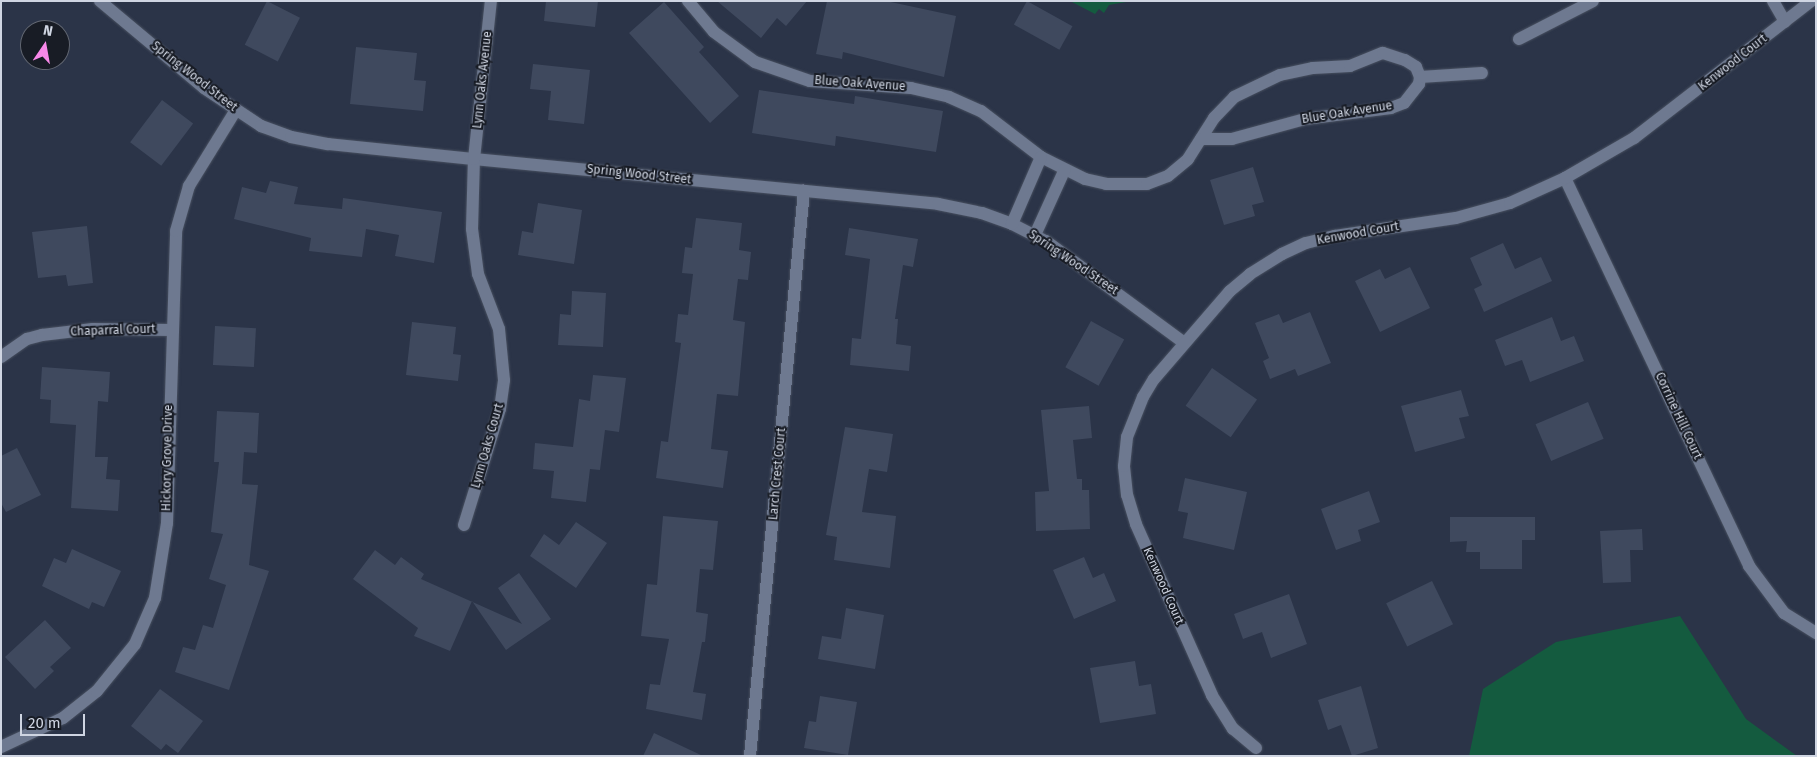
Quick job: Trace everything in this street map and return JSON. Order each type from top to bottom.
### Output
[{"type":"street","name":"Spring Wood Street","points":[[100,1],[236,110],[261,126],[291,137],[328,144],[474,160],[938,204],[982,212],[1035,235],[1184,342]]},
{"type":"street","name":"Lynn Oaks Avenue","points":[[474,160],[491,1]]},
{"type":"street","name":"Blue Oak Avenue","points":[[688,1],[714,32],[756,62],[810,81],[911,88],[949,97],[981,112],[1041,157],[1085,179],[1106,184],[1147,184],[1168,176],[1188,159],[1200,140],[1214,118],[1234,97],[1280,75],[1313,68],[1350,66],[1383,53],[1405,60],[1416,67],[1420,77],[1419,84],[1404,103],[1391,108],[1305,119],[1232,138],[1200,140]]},
{"type":"street","points":[[1519,39],[1593,1]]},
{"type":"street","points":[[1773,1],[1785,22]]},
{"type":"street","name":"Kenwood Court","points":[[1256,748],[1233,729],[1212,695],[1136,524],[1127,495],[1124,466],[1131,423],[1154,379],[1184,342],[1250,274],[1306,243],[1456,218],[1510,203],[1565,178],[1634,138],[1785,22],[1807,2]]},
{"type":"street","points":[[1420,77],[1482,73]]},
{"type":"street","name":"Hickory Grove Drive","points":[[1,747],[63,718],[97,691],[124,661],[144,626],[155,598],[164,554],[176,231],[188,186],[236,110]]},
{"type":"street","points":[[1012,224],[1041,157]]},
{"type":"street","name":"Lynn Oaks Court","points":[[464,525],[500,409],[504,380],[498,329],[478,274],[474,247],[474,160]]},
{"type":"street","points":[[1035,235],[1065,169]]},
{"type":"street","name":"Corrine Hill Court","points":[[1565,178],[1749,566],[1784,613],[1816,633]]},
{"type":"street","name":"Larch Crest Court","points":[[750,756],[804,191]]},
{"type":"street","name":"Chaparral Court","points":[[1,357],[27,339],[42,335],[93,329],[171,330]]},
{"type":"green space","points":[[1070,1],[1132,1],[1109,5],[1104,13],[1099,9],[1095,14]]},
{"type":"green space","points":[[1680,616],[1746,719],[1797,756],[1469,756],[1483,689],[1556,642]]},
{"type":"building","points":[[267,1],[300,18],[278,61],[245,45]]},
{"type":"building","points":[[546,1],[598,1],[595,27],[544,21]]},
{"type":"building","points":[[717,1],[807,1],[786,26],[777,18],[761,38]]},
{"type":"building","points":[[827,1],[886,1],[956,16],[944,77],[843,52],[842,59],[816,54]]},
{"type":"building","points":[[1027,1],[1072,26],[1059,50],[1014,25]]},
{"type":"building","points":[[664,2],[704,47],[699,52],[739,96],[710,123],[629,33]]},
{"type":"building","points":[[356,47],[417,53],[414,80],[426,81],[423,111],[350,104]]},
{"type":"building","points":[[533,64],[590,70],[584,124],[548,120],[551,91],[530,89]]},
{"type":"building","points":[[759,90],[854,104],[855,96],[943,111],[936,152],[836,136],[835,146],[752,133]]},
{"type":"building","points":[[162,100],[193,123],[161,166],[130,142]]},
{"type":"building","points":[[1253,167],[1264,202],[1252,205],[1255,216],[1224,225],[1210,180]]},
{"type":"building","points":[[270,181],[298,187],[294,204],[342,209],[343,198],[442,212],[434,263],[395,256],[399,235],[366,229],[362,257],[309,251],[311,238],[234,219],[242,187],[266,193]]},
{"type":"building","points":[[538,203],[582,210],[574,264],[518,255],[522,231],[533,233]]},
{"type":"building","points":[[696,218],[742,223],[739,250],[751,252],[748,280],[738,279],[733,320],[745,322],[738,396],[717,394],[711,449],[728,451],[723,488],[656,478],[661,441],[668,442],[681,343],[675,342],[678,314],[688,315],[693,274],[682,273],[685,247],[692,248]]},
{"type":"building","points":[[87,226],[93,283],[68,286],[66,275],[38,278],[32,232]]},
{"type":"building","points":[[849,228],[918,239],[913,267],[903,265],[895,319],[898,319],[896,344],[911,346],[909,371],[850,365],[852,338],[861,339],[870,259],[845,255]]},
{"type":"building","points":[[1503,243],[1515,269],[1541,257],[1552,281],[1484,312],[1474,289],[1482,285],[1470,258]]},
{"type":"building","points":[[1410,267],[1430,308],[1380,332],[1355,281],[1380,269],[1385,279]]},
{"type":"building","points":[[572,291],[606,293],[603,347],[558,345],[560,314],[571,315]]},
{"type":"building","points":[[1310,312],[1331,363],[1298,376],[1295,369],[1270,379],[1263,361],[1269,358],[1255,323],[1279,314],[1283,323]]},
{"type":"building","points":[[1552,317],[1561,341],[1574,336],[1584,361],[1530,382],[1522,360],[1505,366],[1495,340]]},
{"type":"building","points":[[1091,321],[1124,339],[1099,386],[1065,367]]},
{"type":"building","points":[[412,322],[456,327],[453,354],[461,355],[458,381],[406,375]]},
{"type":"building","points":[[215,326],[256,328],[254,367],[213,365]]},
{"type":"building","points":[[42,367],[110,372],[108,402],[98,401],[95,457],[108,457],[106,479],[120,480],[118,511],[71,508],[76,425],[50,423],[51,400],[40,399]]},
{"type":"building","points":[[1212,368],[1257,400],[1231,437],[1186,406]]},
{"type":"building","points":[[593,375],[626,378],[619,432],[605,430],[600,470],[590,469],[586,502],[551,498],[554,471],[533,469],[535,443],[573,447],[579,399],[590,401]]},
{"type":"building","points":[[1461,390],[1469,416],[1459,418],[1465,438],[1415,452],[1401,406]]},
{"type":"building","points":[[1588,402],[1604,439],[1551,461],[1536,424]]},
{"type":"building","points":[[1089,406],[1092,438],[1073,440],[1077,479],[1082,479],[1082,490],[1089,490],[1090,529],[1036,531],[1035,492],[1049,491],[1041,410]]},
{"type":"building","points":[[217,411],[259,413],[257,453],[244,452],[242,484],[258,485],[249,565],[269,571],[229,690],[175,672],[183,647],[195,650],[203,625],[213,628],[226,585],[209,579],[223,534],[211,532],[219,462],[214,462]]},
{"type":"building","points":[[845,427],[893,434],[887,472],[869,469],[862,512],[896,516],[890,568],[834,560],[837,537],[826,535]]},
{"type":"building","points":[[17,448],[41,495],[6,512],[1,503],[1,456]]},
{"type":"building","points":[[1185,478],[1247,492],[1234,550],[1183,538],[1188,513],[1178,511]]},
{"type":"building","points":[[1369,491],[1380,522],[1358,530],[1361,541],[1336,550],[1321,509]]},
{"type":"building","points":[[663,516],[718,521],[713,570],[700,569],[696,612],[708,614],[705,642],[702,642],[693,692],[706,694],[702,720],[646,709],[650,684],[660,685],[669,639],[641,636],[647,584],[657,585]]},
{"type":"building","points":[[1450,517],[1535,517],[1535,540],[1522,540],[1522,569],[1480,569],[1480,552],[1466,552],[1467,541],[1450,542]]},
{"type":"building","points":[[576,522],[607,543],[576,588],[530,556],[544,534],[559,545]]},
{"type":"building","points":[[1642,529],[1643,550],[1630,550],[1631,582],[1603,583],[1600,531]]},
{"type":"building","points":[[72,549],[121,571],[104,607],[92,602],[89,609],[42,586],[54,558],[66,563]]},
{"type":"building","points":[[375,550],[395,565],[401,557],[424,574],[421,579],[472,602],[450,651],[414,636],[418,628],[353,579]]},
{"type":"building","points":[[1084,557],[1093,578],[1104,573],[1116,601],[1074,619],[1053,570]]},
{"type":"building","points":[[519,573],[551,619],[506,650],[473,602],[522,624],[498,588]]},
{"type":"building","points":[[1432,581],[1453,624],[1407,646],[1386,603]]},
{"type":"building","points":[[1289,594],[1307,644],[1271,658],[1262,632],[1243,639],[1234,614]]},
{"type":"building","points":[[846,608],[884,615],[875,669],[818,659],[822,636],[841,639]]},
{"type":"building","points":[[45,620],[71,648],[50,667],[54,671],[35,689],[5,657]]},
{"type":"building","points":[[1135,661],[1139,686],[1151,684],[1156,714],[1100,723],[1090,668]]},
{"type":"building","points":[[1361,686],[1378,748],[1352,756],[1341,725],[1328,730],[1318,700]]},
{"type":"building","points":[[160,689],[203,721],[178,753],[166,744],[161,750],[131,726]]},
{"type":"building","points":[[820,696],[857,702],[848,755],[804,748],[809,721],[816,722]]},
{"type":"building","points":[[654,733],[703,756],[643,756]]}]
